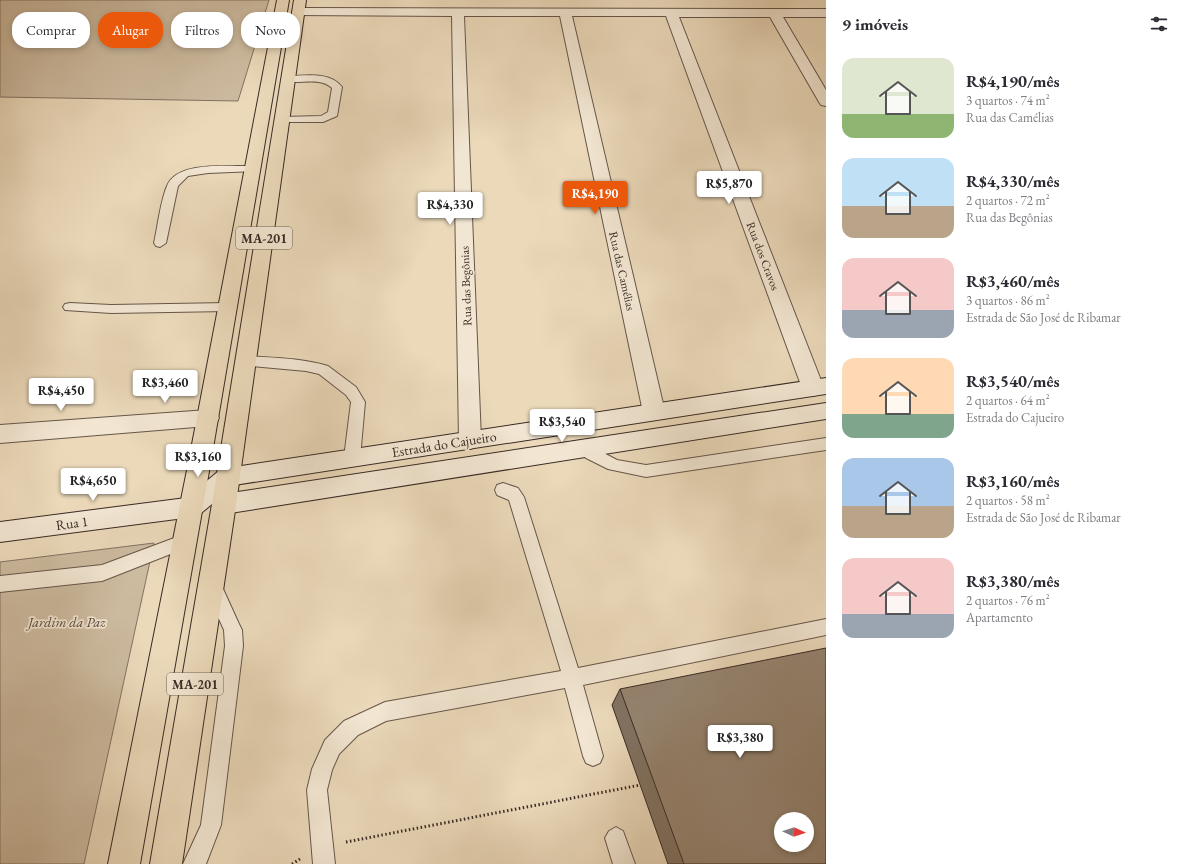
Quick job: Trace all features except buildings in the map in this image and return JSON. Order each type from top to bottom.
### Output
[{"type":"main road","name":"MA-201","points":[[124,864],[186,541],[283,0]]},
{"type":"main road","name":"MA-201","points":[[166,864],[224,504],[299,6]]},
{"type":"street","points":[[299,6],[458,12],[826,13]]},
{"type":"street","name":"Rua das Begônias","points":[[458,12],[470,440]]},
{"type":"street","name":"Rua das Camélias","points":[[565,12],[654,412]]},
{"type":"street","name":"Rua dos Cravos","points":[[671,13],[820,387]]},
{"type":"street","points":[[774,13],[826,102]]},
{"type":"street","name":"Estrada do Cajueiro","points":[[228,477],[820,387]]},
{"type":"street","name":"Estrada do Cajueiro","points":[[224,504],[826,411]]},
{"type":"street","points":[[0,434],[208,418]]},
{"type":"street","points":[[573,424],[583,448]]},
{"type":"street","points":[[192,507],[228,477]]},
{"type":"street","name":"Rua 1","points":[[0,532],[192,507]]},
{"type":"lane","points":[[282,120],[323,119],[333,114],[337,87],[334,82],[327,80],[288,79]]},
{"type":"lane","points":[[160,243],[173,185],[179,178],[185,174],[197,172],[253,170]]},
{"type":"lane","points":[[70,307],[111,309],[228,307]]},
{"type":"lane","points":[[246,361],[306,366],[323,370],[351,390],[358,402],[352,458]]},
{"type":"lane","points":[[583,448],[607,463],[625,469],[646,471],[826,444]]},
{"type":"lane","points":[[503,490],[512,493],[516,497],[572,678],[593,756]]},
{"type":"lane","points":[[0,584],[102,573],[186,541]]},
{"type":"lane","points":[[194,864],[203,847],[211,825],[234,646],[233,630],[211,581]]},
{"type":"lane","points":[[324,855],[317,790],[322,770],[332,747],[351,728],[385,712],[572,678],[826,627]]},
{"type":"lane","points":[[616,838],[624,864]]},
{"type":"path","points":[[292,864],[324,855],[640,785]]},
{"type":"green space","points":[[0,0],[269,0],[265,12],[241,12],[241,48],[254,48],[238,101],[0,97]]},
{"type":"green space","name":"Jardim da Paz","points":[[154,543],[84,864],[0,864],[0,562]]}]
